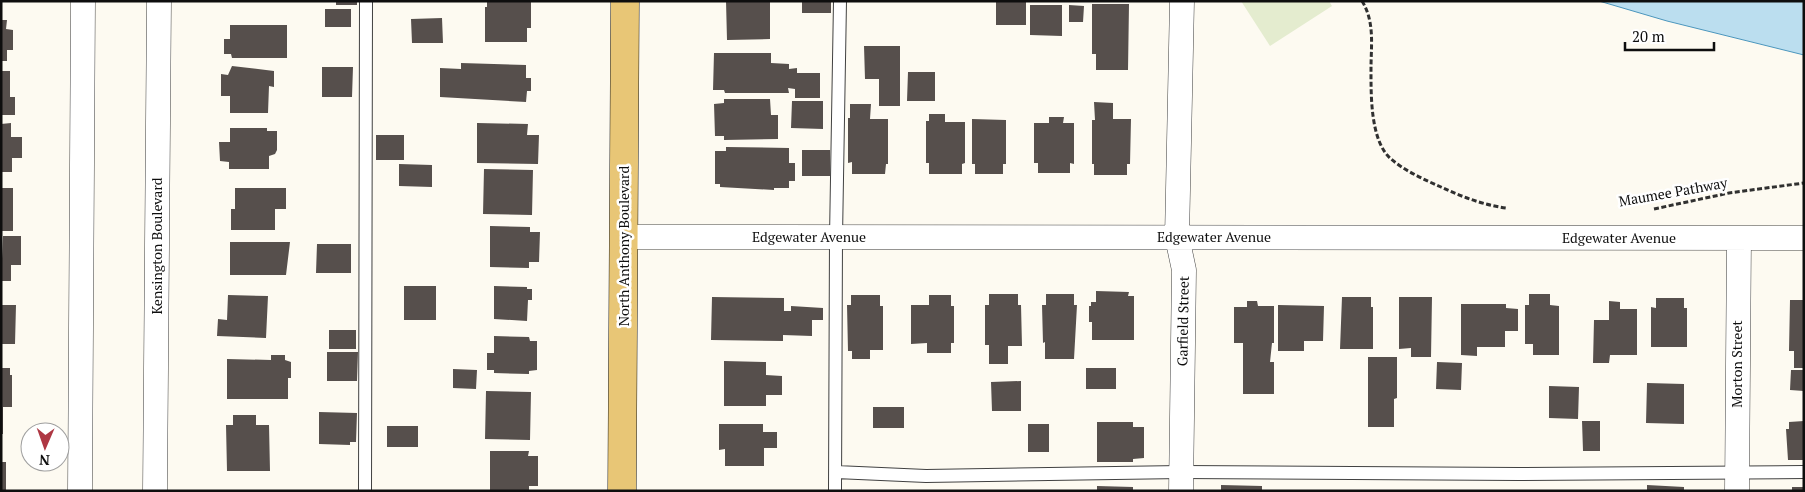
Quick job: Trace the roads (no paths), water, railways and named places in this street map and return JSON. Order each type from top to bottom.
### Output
[{"type":"main road","name":"North Anthony Boulevard","points":[[622,491],[625,1]]},
{"type":"street","points":[[80,491],[83,1]]},
{"type":"street","name":"Kensington Boulevard","points":[[155,491],[159,1]]},
{"type":"street","name":"Garfield Street","points":[[1181,481],[1184,270],[1177,237],[1182,1]]},
{"type":"street","name":"Edgewater Avenue","points":[[624,237],[1804,238]]},
{"type":"street","name":"Morton Street","points":[[1737,481],[1739,238]]},
{"type":"lane","points":[[365,491],[366,1]]},
{"type":"lane","points":[[835,491],[836,237],[840,1]]},
{"type":"lane","points":[[836,472],[926,476],[1181,481],[1518,474],[1737,481],[1804,472]]},
{"type":"water","points":[[1599,1],[1804,1],[1804,55],[1667,21]]}]
